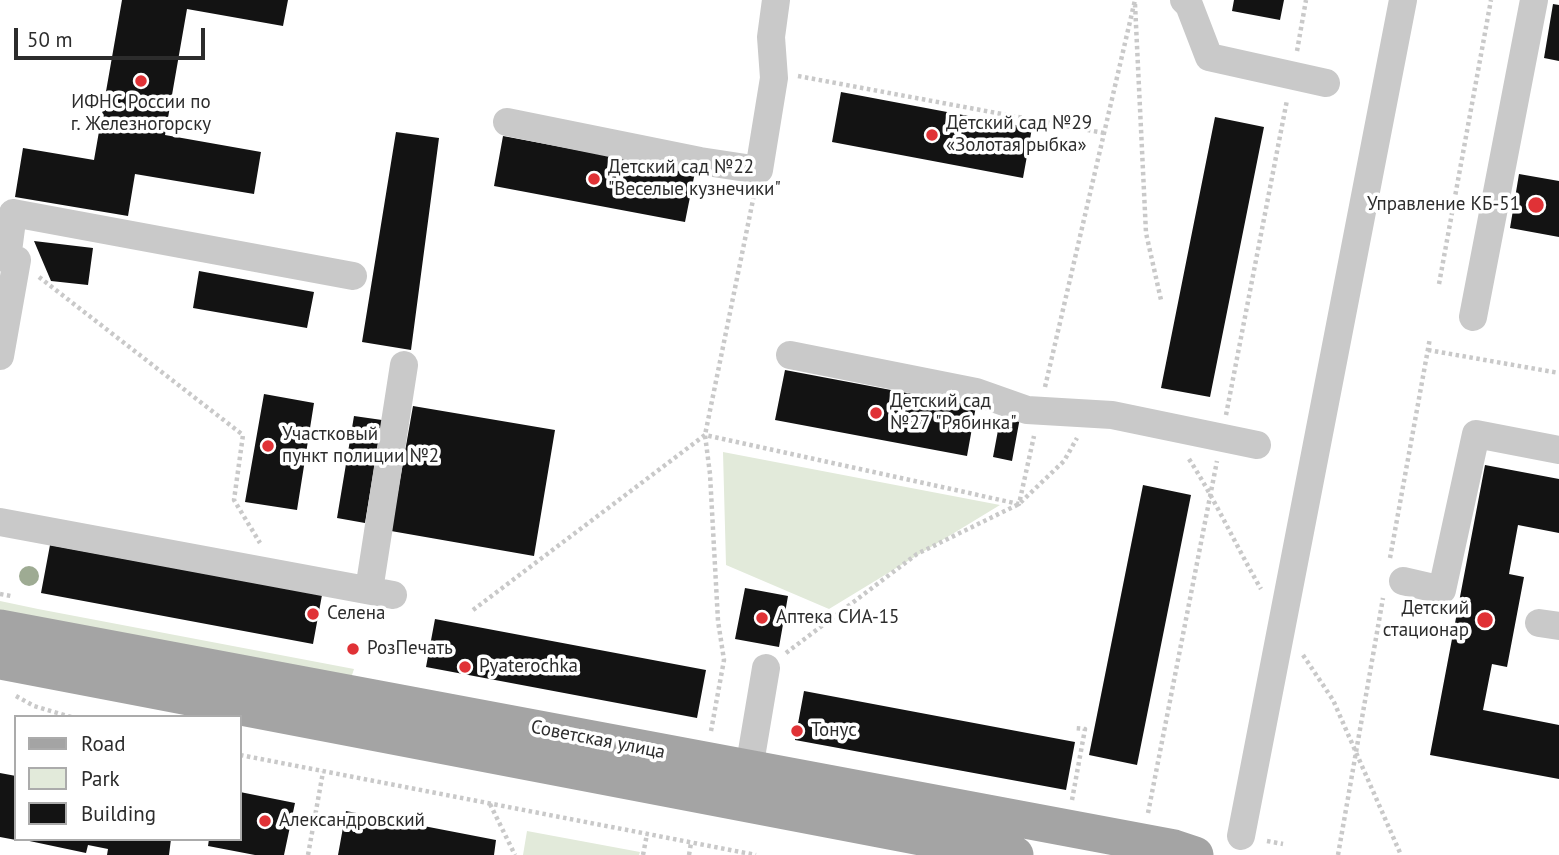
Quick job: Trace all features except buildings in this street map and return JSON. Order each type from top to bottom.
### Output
[{"type":"main road","name":"Советская улица","points":[[0,628],[1180,853]]},
{"type":"main road","name":"Советская улица","points":[[6,677],[221,715]]},
{"type":"main road","name":"Советская улица","points":[[242,719],[1015,855]]},
{"type":"street","points":[[507,122],[687,159],[759,170],[774,78],[771,37],[776,0]]},
{"type":"street","points":[[1184,0],[1189,5],[1209,57],[1326,83]]},
{"type":"street","points":[[1241,836],[1403,0]]},
{"type":"street","points":[[1473,317],[1534,0]]},
{"type":"street","points":[[0,356],[13,213],[353,276]]},
{"type":"street","points":[[790,355],[976,392],[1027,410],[1112,415],[1257,445]]},
{"type":"street","points":[[0,522],[381,593],[404,365]]},
{"type":"street","points":[[1403,581],[1442,590],[1476,434],[1559,450]]},
{"type":"street","points":[[749,769],[766,668]]},
{"type":"path","points":[[1018,504],[1135,0]]},
{"type":"path","points":[[1135,0],[1146,233],[1161,300]]},
{"type":"path","points":[[1148,816],[1306,0]]},
{"type":"path","points":[[1439,284],[1491,0]]},
{"type":"path","points":[[774,78],[799,76],[844,83],[1104,133]]},
{"type":"path","points":[[711,731],[724,660],[718,621],[710,474],[705,435],[759,170]]},
{"type":"path","points":[[8,259],[243,435],[234,500],[278,573]]},
{"type":"path","points":[[1428,349],[1559,373]]},
{"type":"path","points":[[766,668],[918,554],[1018,504],[1064,461],[1081,431],[1112,415]]},
{"type":"path","points":[[473,610],[705,435],[1018,504]]},
{"type":"path","points":[[6,677],[34,706],[64,715]]},
{"type":"path","points":[[1072,801],[1085,730],[1074,728]]},
{"type":"path","points":[[1356,751],[1401,855]]},
{"type":"path","points":[[242,755],[756,855]]},
{"type":"path","points":[[308,855],[323,772]]},
{"type":"path","points":[[490,804],[515,855]]},
{"type":"path","points":[[643,855],[647,834]]},
{"type":"path","points":[[689,855],[691,843]]},
{"type":"path","points":[[1338,855],[1337,852],[1344,855]]},
{"type":"green space","points":[[723,452],[1000,505],[829,609],[726,565]]},
{"type":"green space","points":[[0,601],[354,669],[350,681],[0,616]]},
{"type":"green space","points":[[527,831],[640,852],[639,855],[523,855]]},
{"type":"place","name":"ИФНС России по г. Железногорску","points":[[141,81]]},
{"type":"place","name":"Детский сад №29 «Золотая рыбка»","points":[[932,135]]},
{"type":"place","name":"Детский сад №22 \"Веселые кузнечики\"","points":[[594,179]]},
{"type":"place","name":"Управление КБ-51","points":[[1536,205]]},
{"type":"place","name":"Детский сад №27 \"Рябинка\"","points":[[876,413]]},
{"type":"place","name":"Участковый пункт полиции №2","points":[[268,446]]},
{"type":"place","name":"Селена","points":[[313,614]]},
{"type":"place","name":"Аптека СИА-15","points":[[762,618]]},
{"type":"place","name":"Детский стационар","points":[[1485,620]]},
{"type":"place","name":"РозПечать","points":[[353,649]]},
{"type":"place","name":"Pyaterochka","points":[[465,667]]},
{"type":"place","name":"Тонус","points":[[797,731]]},
{"type":"place","name":"Александровский","points":[[265,821]]}]
